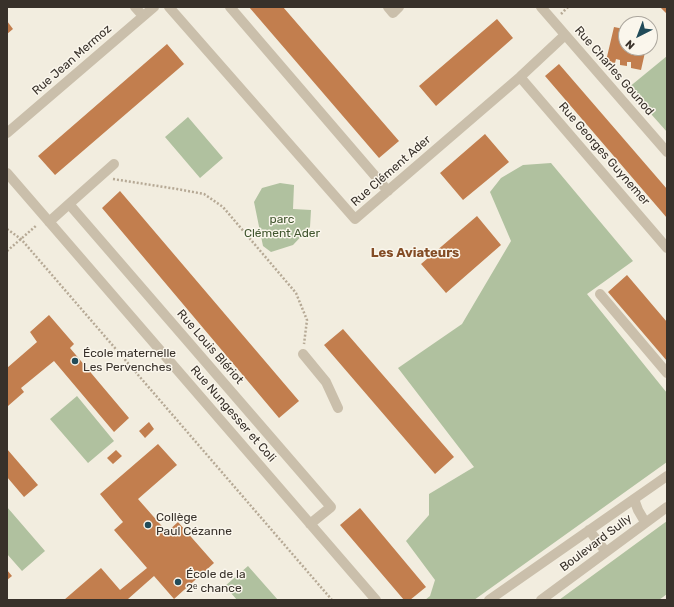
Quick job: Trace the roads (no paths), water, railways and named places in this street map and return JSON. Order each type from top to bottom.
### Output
[{"type":"street","points":[[135,7],[143,16]]},
{"type":"street","name":"Rue Jean Mermoz","points":[[7,133],[154,7]]},
{"type":"street","name":"Rue Clément Ader","points":[[170,7],[355,219],[520,77],[565,35]]},
{"type":"street","points":[[230,7],[388,191]]},
{"type":"street","points":[[388,7],[393,13],[399,7]]},
{"type":"street","name":"Rue Charles Gounod","points":[[541,7],[667,152]]},
{"type":"street","name":"Rue Georges Guynemer","points":[[520,77],[667,248]]},
{"type":"street","points":[[47,220],[69,204],[114,164]]},
{"type":"street","name":"Rue Nungesser et Coli","points":[[7,173],[376,600]]},
{"type":"street","name":"Rue Louis Blériot","points":[[69,204],[331,507],[310,524]]},
{"type":"street","points":[[600,294],[667,373]]},
{"type":"street","points":[[303,354],[326,382],[338,408]]},
{"type":"street","points":[[489,600],[667,476]]},
{"type":"street","points":[[634,499],[645,522]]},
{"type":"street","name":"Boulevard Sully","points":[[541,600],[667,507]]},
{"type":"street","points":[[589,530],[606,552]]},
{"type":"place","name":"École maternelle Les Pervenches","points":[[75,361]]},
{"type":"place","name":"Collège Paul Cézanne","points":[[148,525]]},
{"type":"place","name":"École de la 2ᵉ chance","points":[[178,582]]},
{"type":"district","name":"Les Aviateurs","points":[[415,253]]},
{"type":"park label","name":"parc Clément Ader","points":[[282,227]]}]
